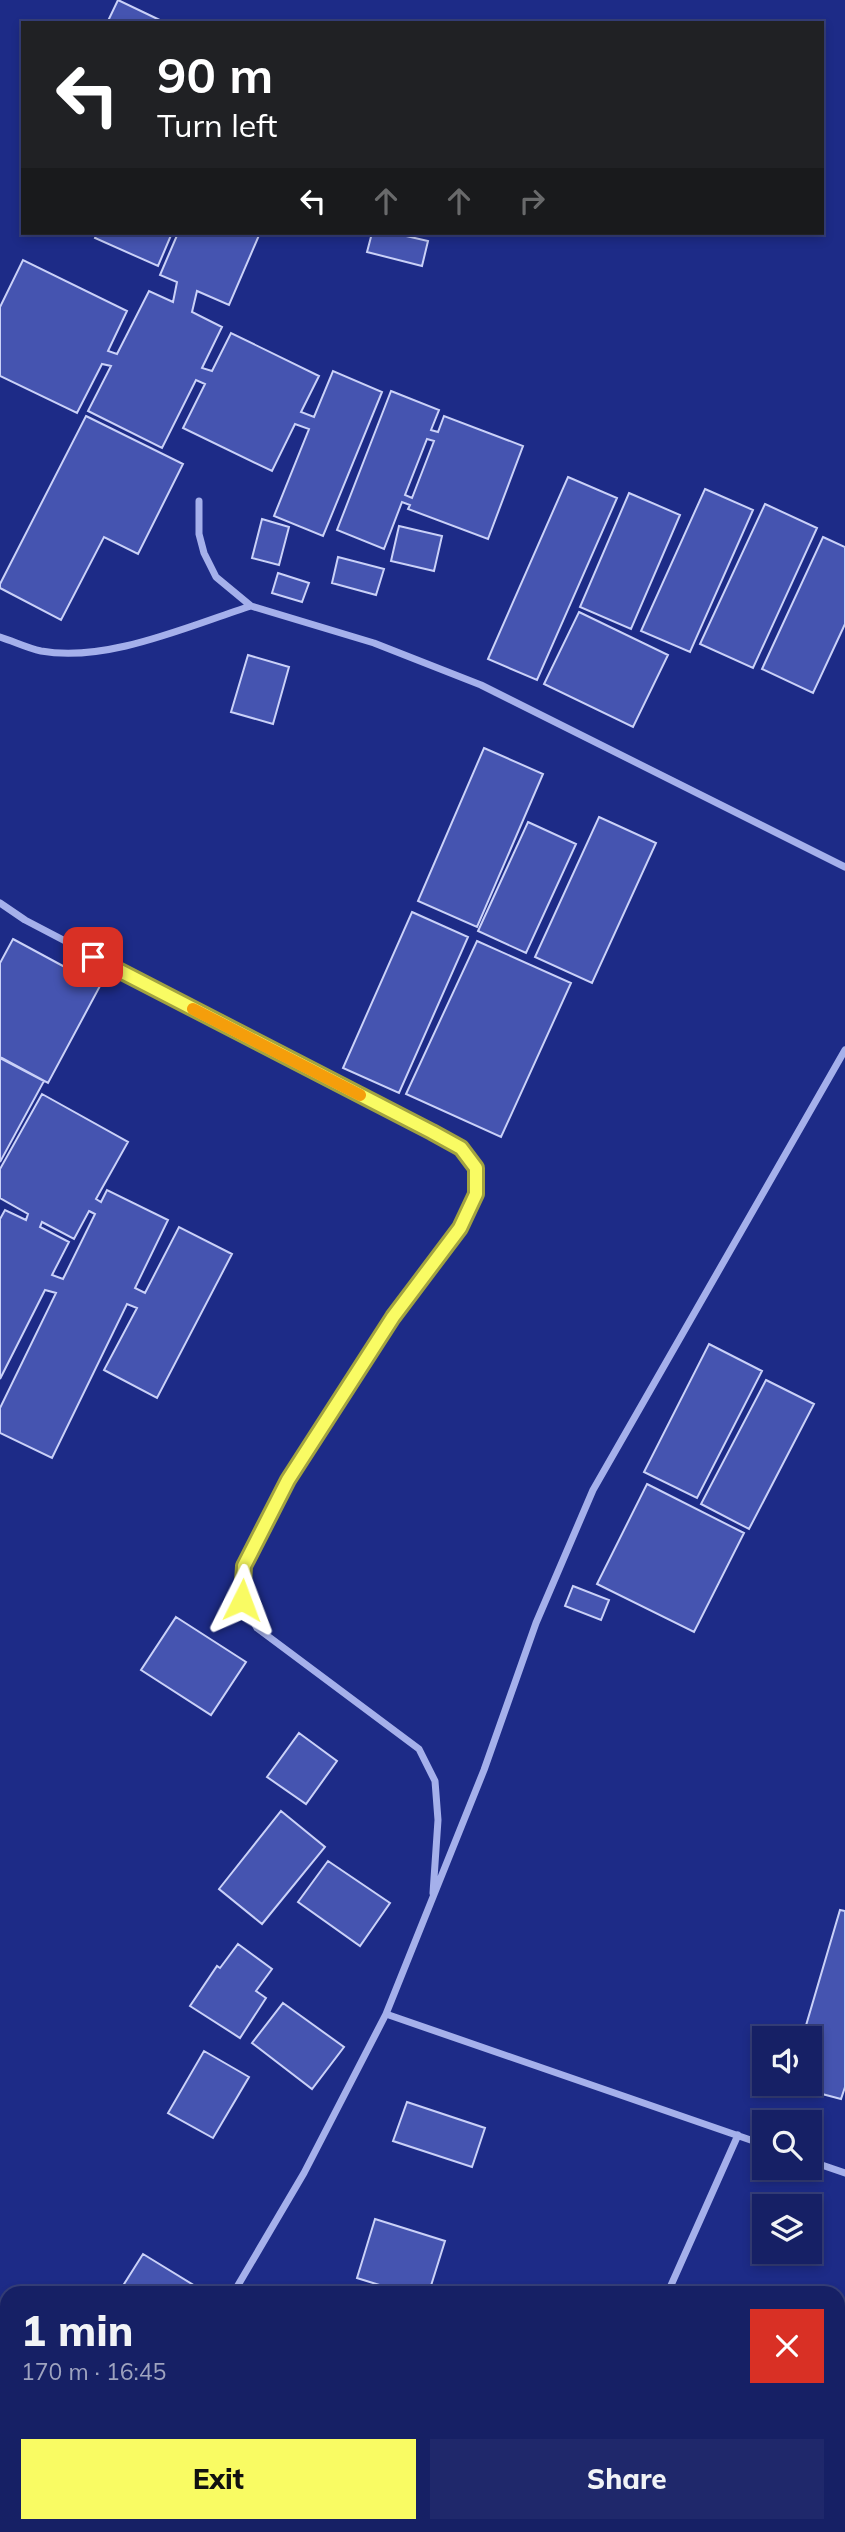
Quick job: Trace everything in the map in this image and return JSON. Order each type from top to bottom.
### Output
[{"type":"street","points":[[199,501],[199,534],[204,553],[216,577],[251,606],[374,643],[481,685],[845,867]]},
{"type":"street","points":[[0,637],[41,651],[88,653],[132,643],[251,606]]},
{"type":"street","points":[[0,903],[25,920],[451,1142],[461,1148],[476,1168],[476,1194],[460,1228],[393,1317],[288,1480],[244,1566],[242,1600],[257,1628],[419,1749],[435,1781],[438,1820],[433,1893]]},
{"type":"street","points":[[238,2286],[304,2174],[386,2014],[484,1770],[536,1623],[593,1490],[845,1050]]},
{"type":"street","points":[[386,2014],[752,2140]]},
{"type":"street","points":[[671,2286],[738,2135]]},
{"type":"street","points":[[822,2165],[845,2174]]},
{"type":"building","points":[[118,0],[162,21],[108,21]]},
{"type":"building","points":[[96,235],[171,235],[158,266],[95,238]]},
{"type":"building","points":[[177,235],[259,235],[229,305],[197,291],[192,312],[222,327],[202,368],[212,371],[231,333],[319,376],[301,412],[314,417],[333,371],[382,392],[323,536],[274,516],[309,429],[295,424],[272,471],[183,428],[205,384],[196,380],[162,448],[88,411],[111,366],[102,364],[77,413],[0,376],[0,307],[23,260],[127,311],[108,351],[117,354],[149,291],[173,302],[177,282],[160,275]]},
{"type":"building","points":[[371,235],[402,235],[428,241],[422,266],[367,252]]},
{"type":"building","points":[[391,391],[439,410],[431,430],[438,432],[444,416],[523,446],[488,539],[408,509],[410,505],[402,502],[384,549],[337,530]],"holes":[[[427,439],[434,441],[412,498],[405,495]]]},
{"type":"building","points":[[86,416],[183,464],[138,554],[104,537],[61,620],[0,588],[0,584]]},
{"type":"building","points":[[568,477],[617,498],[537,680],[488,659]]},
{"type":"building","points":[[705,489],[753,510],[690,652],[641,631]]},
{"type":"building","points":[[629,493],[680,515],[631,629],[580,607]]},
{"type":"building","points":[[765,504],[817,528],[753,668],[700,644]]},
{"type":"building","points":[[262,519],[289,527],[279,565],[252,558]]},
{"type":"building","points":[[399,526],[442,536],[434,571],[391,561]]},
{"type":"building","points":[[823,537],[845,547],[845,624],[813,693],[762,669]]},
{"type":"building","points":[[338,557],[384,569],[376,595],[332,583]]},
{"type":"building","points":[[278,573],[309,583],[302,602],[272,593]]},
{"type":"building","points":[[579,612],[668,655],[633,727],[544,684]]},
{"type":"building","points":[[248,655],[289,667],[273,724],[231,712]]},
{"type":"building","points":[[484,748],[543,774],[477,927],[418,901]]},
{"type":"building","points":[[599,817],[656,843],[592,983],[535,957]]},
{"type":"building","points":[[528,822],[576,844],[526,953],[478,931]]},
{"type":"building","points":[[412,912],[468,937],[399,1093],[343,1068]]},
{"type":"building","points":[[13,939],[100,986],[48,1083],[0,1057],[0,963]]},
{"type":"building","points":[[477,941],[571,983],[501,1137],[406,1094]]},
{"type":"building","points":[[0,1058],[44,1081],[0,1162]]},
{"type":"building","points":[[42,1094],[128,1142],[96,1199],[101,1202],[107,1190],[168,1220],[135,1288],[145,1293],[179,1227],[232,1254],[157,1398],[104,1370],[137,1308],[127,1304],[52,1458],[0,1433],[0,1408],[56,1293],[45,1290],[0,1379],[0,1219],[5,1210],[26,1220],[28,1214],[0,1198],[0,1169]],"holes":[[[89,1211],[95,1214],[63,1279],[52,1275],[69,1242],[40,1227],[42,1222],[74,1239]]]},
{"type":"building","points":[[709,1344],[762,1371],[697,1498],[644,1472]]},
{"type":"building","points":[[766,1380],[814,1404],[749,1529],[701,1504]]},
{"type":"building","points":[[647,1484],[744,1533],[694,1632],[597,1584]]},
{"type":"building","points":[[573,1586],[609,1600],[601,1620],[565,1606]]},
{"type":"building","points":[[176,1617],[246,1662],[211,1715],[141,1670]]},
{"type":"building","points":[[299,1733],[337,1761],[306,1804],[267,1777]]},
{"type":"building","points":[[281,1811],[325,1847],[262,1924],[219,1889]]},
{"type":"building","points":[[328,1861],[390,1903],[360,1946],[298,1902]]},
{"type":"building","points":[[840,1910],[845,1911],[845,2087],[841,2099],[822,2094],[822,2026],[806,2026]]},
{"type":"building","points":[[238,1944],[272,1969],[256,1991],[266,1998],[240,2038],[190,2006],[217,1966],[220,1968]]},
{"type":"building","points":[[283,2003],[344,2047],[312,2089],[252,2043]]},
{"type":"building","points":[[204,2051],[249,2077],[213,2138],[168,2113]]},
{"type":"building","points":[[407,2102],[485,2128],[472,2167],[393,2141]]},
{"type":"building","points":[[375,2219],[445,2241],[431,2286],[383,2286],[357,2278]]},
{"type":"building","points":[[143,2254],[195,2286],[123,2286]]},
{"type":"slow traffic","points":[[193,1009],[360,1095]]},
{"type":"route","points":[[93,957],[432,1132],[461,1148],[476,1168],[476,1194],[460,1228],[393,1317],[288,1480],[244,1566],[242,1600]]}]
